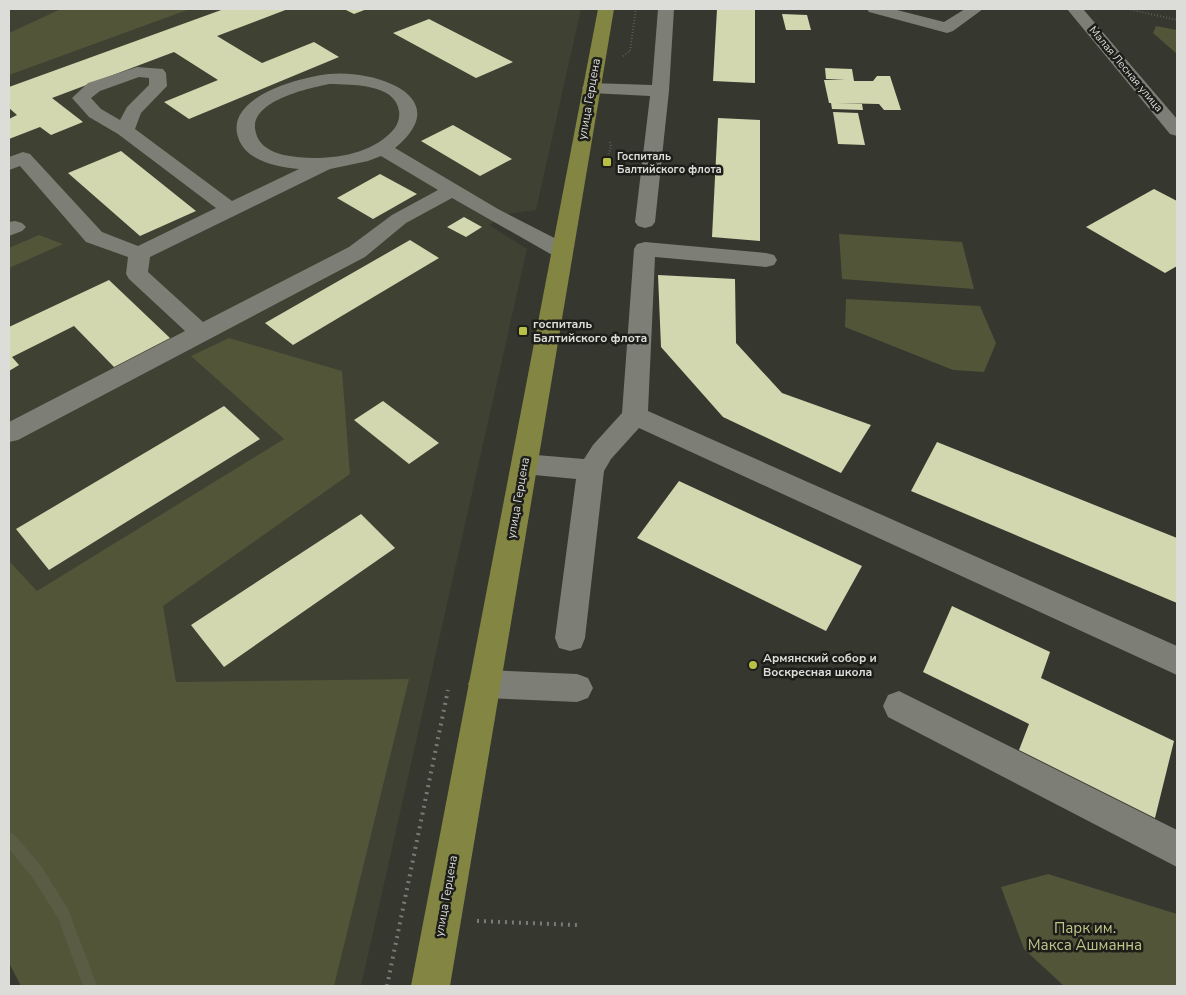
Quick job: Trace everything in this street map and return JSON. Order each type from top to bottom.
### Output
[{"type":"main road","name":"улица Герцена","points":[[430,986],[606,9]]},
{"type":"street","points":[[645,222],[660,91],[666,9]]},
{"type":"street","points":[[875,9],[947,28],[975,9]]},
{"type":"street","name":"Малая Лесная улица","points":[[1075,9],[1177,130]]},
{"type":"street","points":[[330,79],[356,79],[380,84],[398,93],[408,106],[409,120],[400,134],[382,148],[345,161],[324,164],[294,163],[269,157],[252,146],[244,133],[247,118],[259,104],[278,92],[303,83],[330,79]]},
{"type":"street","points":[[591,88],[660,91]]},
{"type":"street","points":[[125,130],[230,209]]},
{"type":"street","points":[[382,148],[452,190],[562,251]]},
{"type":"street","points":[[9,164],[24,158],[94,237],[139,254],[324,164]]},
{"type":"street","points":[[9,433],[357,252],[399,220],[452,190]]},
{"type":"street","points":[[570,638],[591,470],[602,452],[635,416],[645,249],[766,260]]},
{"type":"street","points":[[139,254],[137,274],[201,333]]},
{"type":"street","points":[[635,416],[1177,661]]},
{"type":"street","points":[[524,464],[591,470]]},
{"type":"street","points":[[484,684],[578,688]]},
{"type":"street","points":[[899,706],[1177,849]]},
{"type":"path","points":[[630,51],[636,9]]},
{"type":"path","points":[[1128,9],[1177,20]]},
{"type":"path","points":[[471,921],[577,925]]},
{"type":"shaded area","points":[[9,9],[581,9],[536,210],[507,214],[489,225],[527,249],[361,986],[128,986],[9,788]]},
{"type":"green space","points":[[61,9],[190,9],[9,75],[9,33]]},
{"type":"green space","points":[[1156,26],[1177,30],[1177,54],[1153,33]]},
{"type":"green space","points":[[839,234],[962,242],[974,289],[842,279]]},
{"type":"green space","points":[[39,235],[63,244],[9,268],[9,248]]},
{"type":"green space","points":[[846,299],[980,306],[996,343],[984,372],[953,370],[845,327]]},
{"type":"green space","points":[[229,338],[342,371],[350,474],[163,606],[176,682],[409,679],[334,986],[21,986],[9,963],[9,561],[37,591],[284,439],[191,356]]},
{"type":"green space","name":"Парк им. Макса Ашманна","points":[[1048,874],[1177,914],[1177,986],[1064,986],[1024,949],[1001,887]]},
{"type":"building","points":[[224,9],[288,9],[217,36],[262,63],[314,42],[339,57],[189,119],[164,102],[218,80],[174,52],[52,98],[83,122],[51,135],[40,127],[9,139],[9,119],[17,115],[9,108],[9,87]]},
{"type":"building","points":[[344,9],[367,9],[354,14]]},
{"type":"building","points":[[717,9],[755,9],[755,83],[713,81]]},
{"type":"building","points":[[782,14],[807,15],[811,30],[786,30]]},
{"type":"building","points":[[429,19],[513,62],[476,78],[393,33]]},
{"type":"building","points":[[825,68],[852,69],[854,81],[873,81],[877,76],[890,76],[901,110],[884,110],[879,104],[836,103],[862,104],[863,110],[832,109],[824,80],[845,80],[826,79]]},
{"type":"building","points":[[833,112],[858,113],[865,145],[838,144]]},
{"type":"building","points":[[718,118],[760,120],[760,241],[712,237]]},
{"type":"building","points":[[453,125],[512,159],[480,176],[421,141]]},
{"type":"building","points":[[121,151],[196,211],[140,236],[68,173]]},
{"type":"building","points":[[380,174],[417,194],[373,219],[337,198]]},
{"type":"building","points":[[1154,189],[1177,201],[1177,266],[1165,273],[1086,227]]},
{"type":"building","points":[[464,217],[482,227],[466,237],[447,227]]},
{"type":"building","points":[[410,240],[439,258],[293,345],[265,323]]},
{"type":"building","points":[[658,275],[735,279],[736,343],[782,393],[871,425],[841,473],[723,417],[661,347]]},
{"type":"building","points":[[109,280],[170,338],[114,367],[74,326],[12,357],[19,365],[9,371],[9,327]]},
{"type":"building","points":[[383,401],[439,443],[409,464],[354,420]]},
{"type":"building","points":[[224,406],[260,439],[49,570],[16,529]]},
{"type":"building","points":[[937,442],[1177,538],[1177,603],[911,491]]},
{"type":"building","points":[[679,481],[862,566],[826,631],[637,538]]},
{"type":"building","points":[[361,514],[395,548],[224,667],[191,625]]},
{"type":"building","points":[[952,606],[1050,652],[1041,678],[1174,741],[1155,818],[1019,750],[1029,724],[923,672]]},
{"type":"waterway","points":[[9,839],[37,872],[63,914],[90,986]]},
{"type":"place","name":"Госпиталь Балтийского флота","points":[[607,162]]},
{"type":"place","name":"госпиталь Балтийского флота","points":[[523,331]]},
{"type":"place","name":"Армянский собор и Воскресная школа","points":[[753,665]]}]
